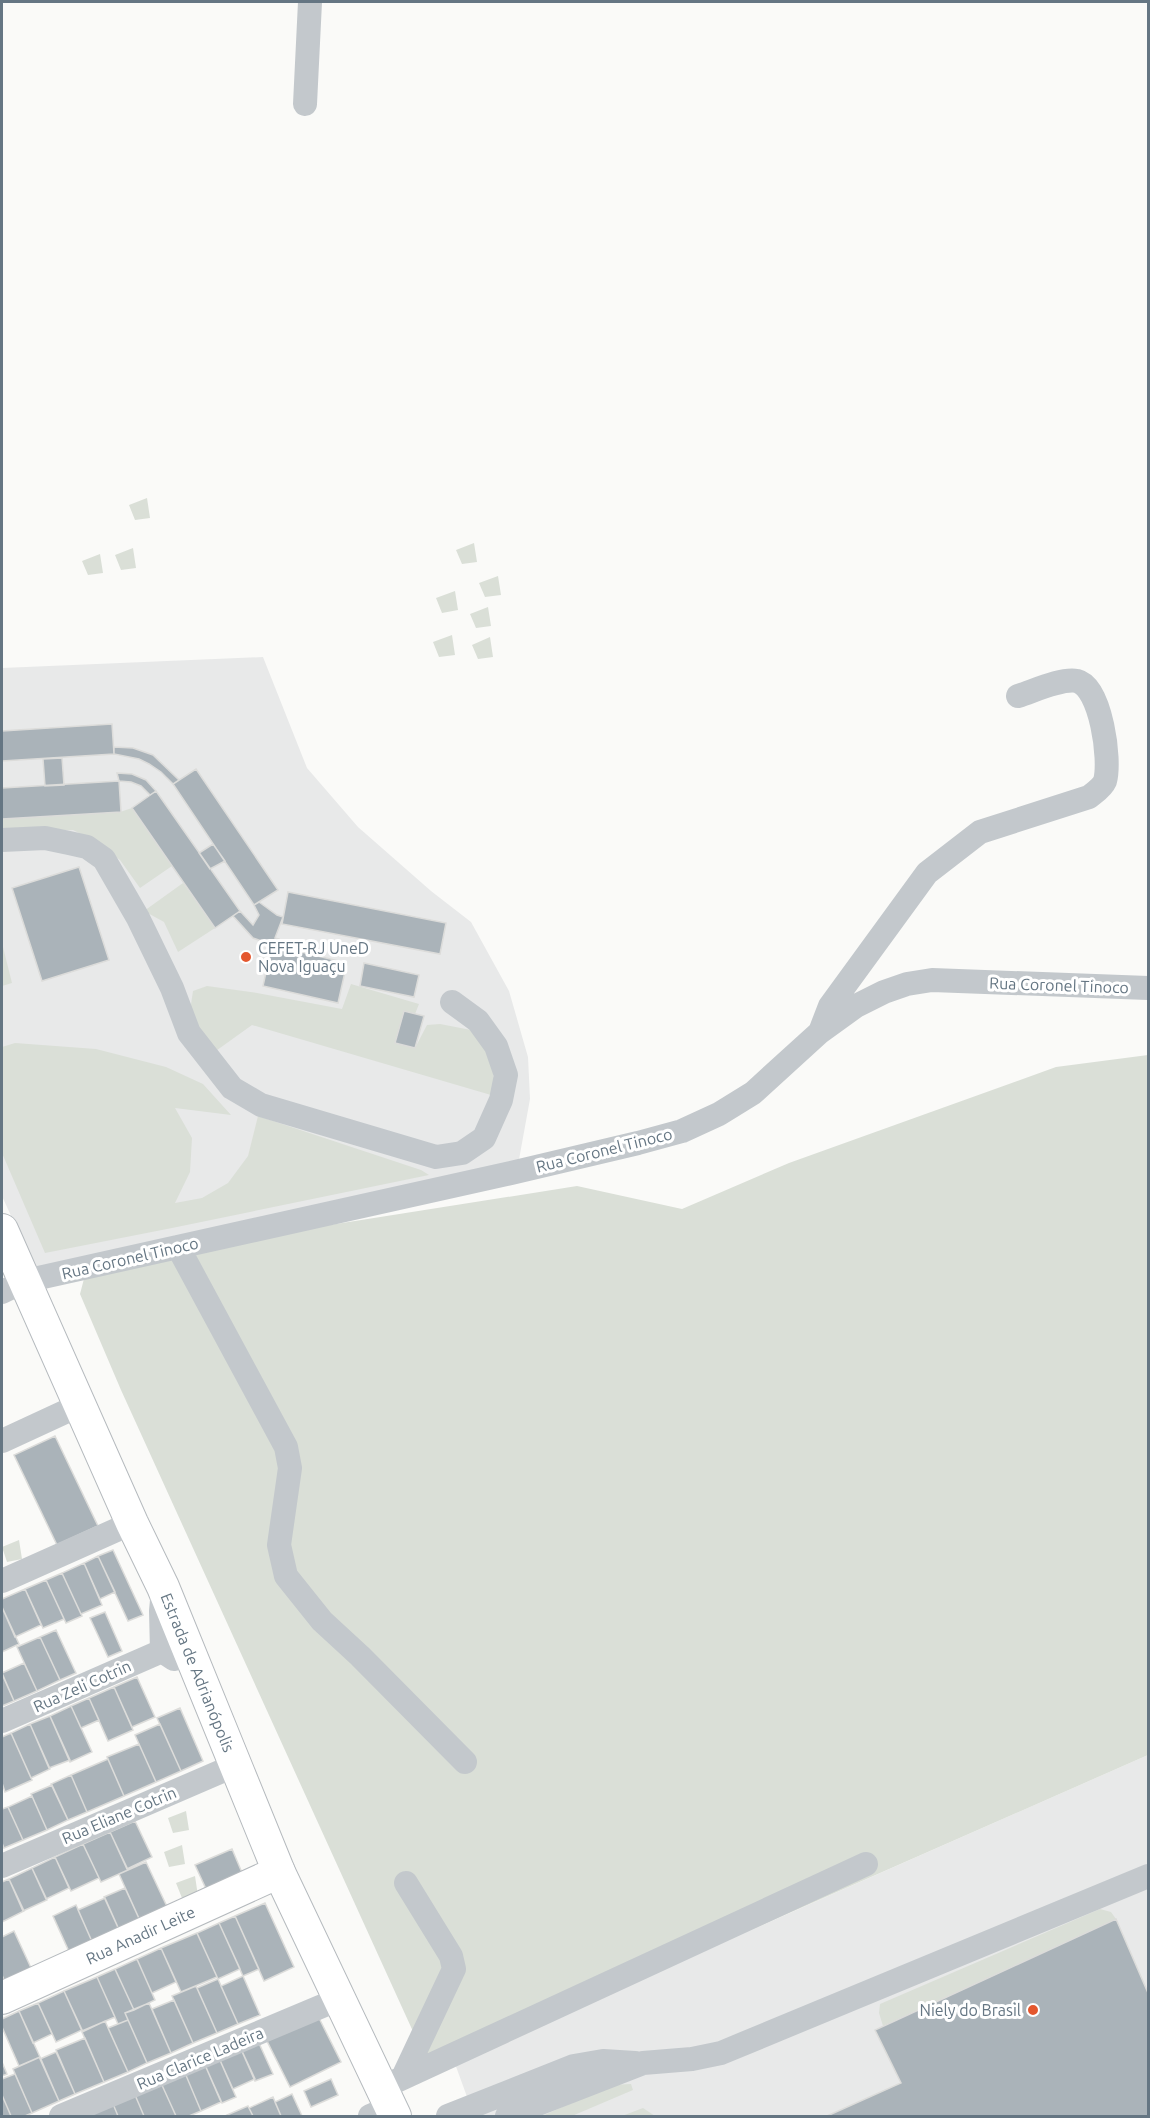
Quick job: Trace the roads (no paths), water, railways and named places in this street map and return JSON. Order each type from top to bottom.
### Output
[{"type":"main road","name":"Estrada de Adrianópolis","points":[[2,1230],[13,1286],[80,1405],[163,1587],[279,1872],[388,2101]]},
{"type":"main road","name":"Rua Anadir Leite","points":[[2,1998],[279,1872]]},
{"type":"street","points":[[305,104],[310,2]]},
{"type":"street","points":[[820,1032],[830,1006],[927,873],[980,832],[1089,797],[1105,782],[1106,750],[1102,724],[1089,690],[1083,684],[1068,680],[1018,696]]},
{"type":"street","points":[[2,840],[45,838],[87,847],[104,859],[138,918],[172,988],[189,1033],[232,1088],[261,1105],[436,1157],[462,1153],[484,1138],[501,1100],[506,1075],[496,1046],[478,1021],[452,1002]]},
{"type":"street","name":"Rua Coronel Tinoco","points":[[13,1286],[511,1173],[682,1131],[719,1114],[753,1093],[820,1032],[856,1006],[907,984],[932,980],[1149,988]]},
{"type":"street","points":[[178,1247],[286,1447],[290,1468],[279,1545],[286,1576],[322,1621],[465,1762]]},
{"type":"street","points":[[2,1441],[80,1405]]},
{"type":"street","points":[[2,1581],[132,1523]]},
{"type":"street","points":[[163,1587],[162,1650],[199,1675]]},
{"type":"street","name":"Rua Zeli Cotrin","points":[[2,1721],[162,1650]]},
{"type":"street","name":"Rua Eliane Cotrin","points":[[2,1866],[236,1765]]},
{"type":"street","points":[[388,2101],[866,1864]]},
{"type":"street","points":[[448,2116],[574,2066],[603,2061],[643,2063],[692,2059],[721,2053],[1149,1876]]},
{"type":"street","points":[[388,2101],[454,1969],[451,1956],[406,1882]]},
{"type":"street","name":"Rua Clarice Ladeira","points":[[61,2116],[339,1999]]},
{"type":"street","points":[[507,2116],[643,2063]]},
{"type":"place","name":"CEFET-RJ UneD Nova Iguaçu","points":[[246,957]]},
{"type":"place","name":"Niely do Brasil","points":[[1033,2010]]}]
